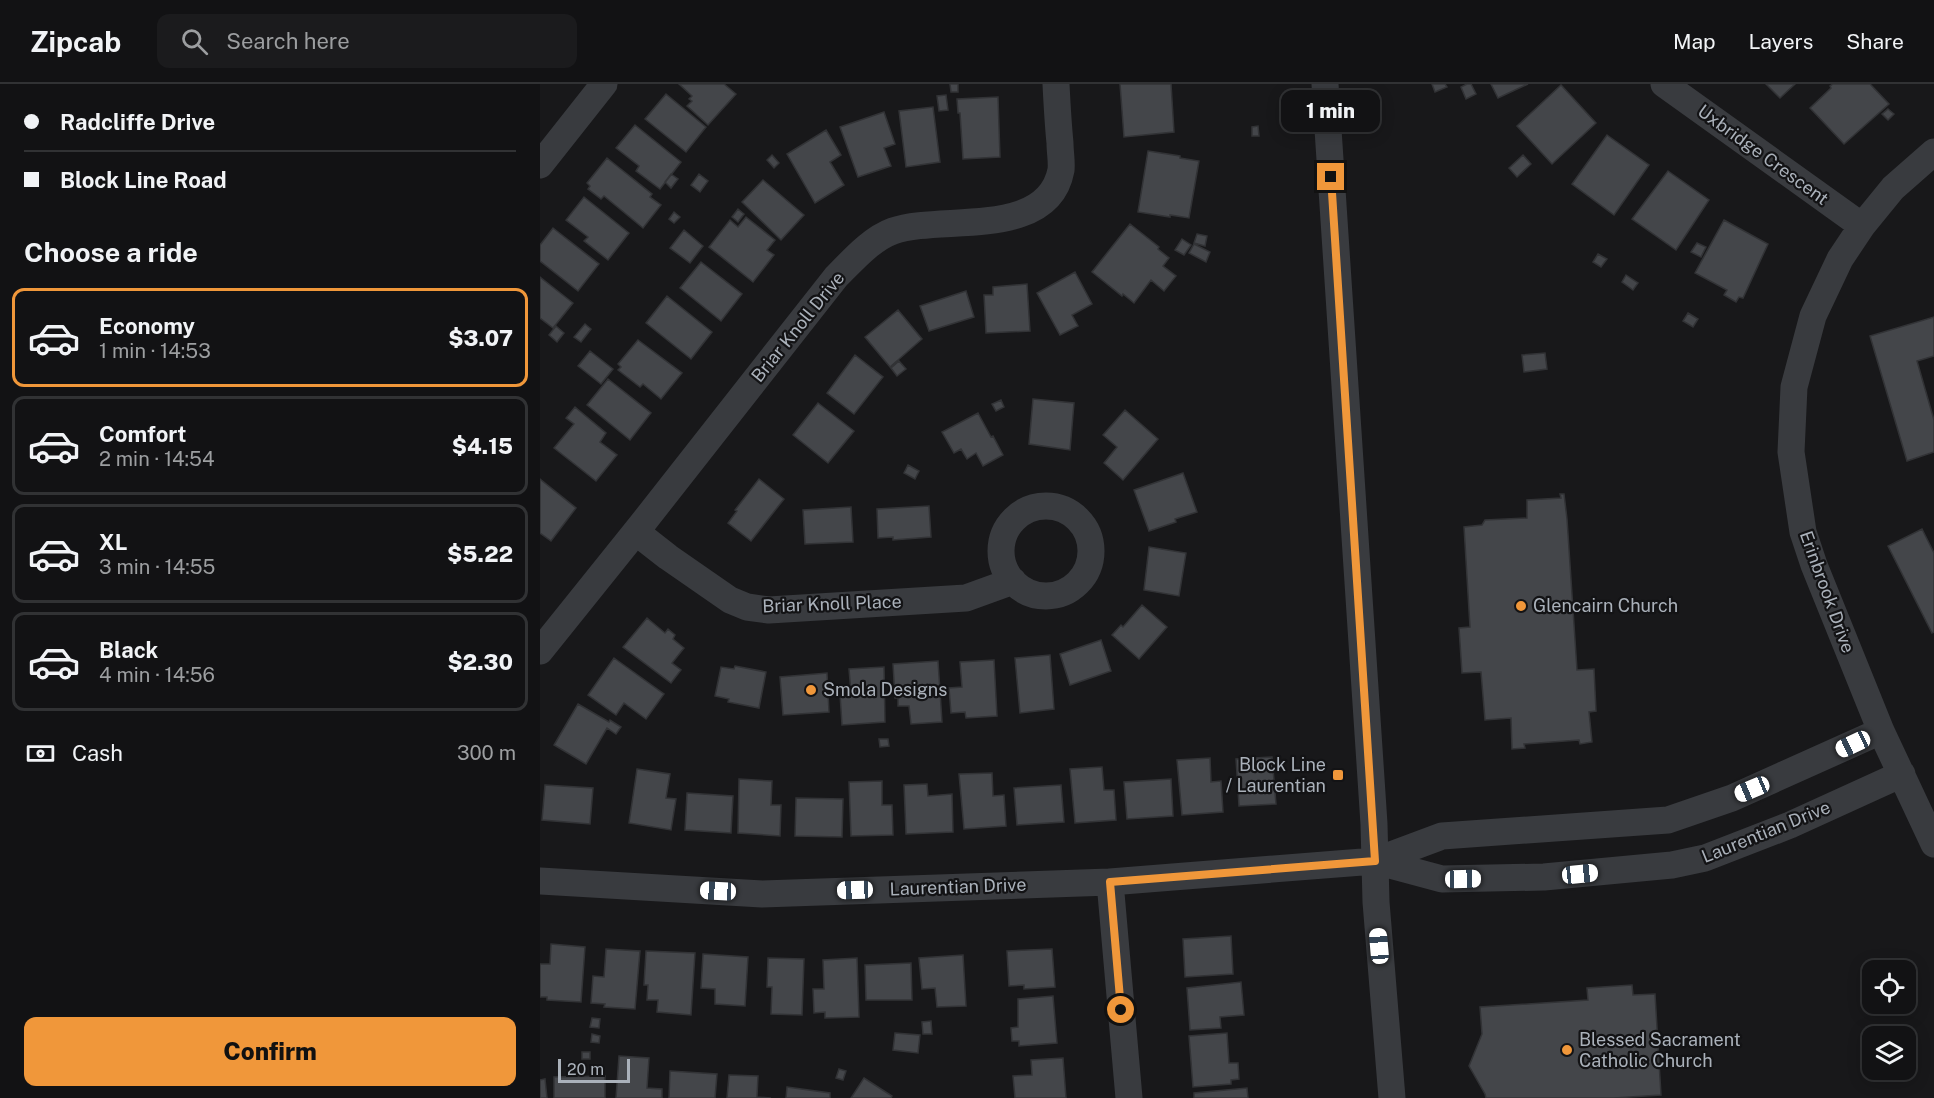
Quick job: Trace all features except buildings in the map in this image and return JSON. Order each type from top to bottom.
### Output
[{"type":"street","points":[[540,165],[604,84]]},
{"type":"street","name":"Briar Knoll Drive","points":[[540,651],[836,277],[863,250],[892,231],[925,225],[976,222],[1014,216],[1036,207],[1054,190],[1061,169],[1056,84]]},
{"type":"street","points":[[1325,84],[1376,902],[1392,1098]]},
{"type":"street","name":"Uxbridge Crescent","points":[[1664,84],[1862,226]]},
{"type":"street","name":"Erinbrook Drive","points":[[1934,152],[1893,188],[1862,226],[1840,259],[1813,316],[1794,387],[1791,452],[1798,503],[1814,566],[1881,731],[1934,844]]},
{"type":"street","name":"Briar Knoll Place","points":[[636,532],[730,600],[747,607],[768,610],[966,598],[1013,581]]},
{"type":"street","name":"Laurentian Drive","points":[[540,881],[762,894],[1110,882],[1375,861],[1442,836],[1668,820],[1732,798],[1881,731]]},
{"type":"street","name":"Laurentian Drive","points":[[1375,861],[1442,879],[1544,878],[1672,865],[1705,858],[1790,825],[1902,774]]},
{"type":"street","points":[[1668,820],[1672,865]]},
{"type":"street","points":[[1110,882],[1130,1098]]},
{"type":"place","name":"Glencairn Church","points":[[1521,606]]},
{"type":"place","name":"Smola Designs","points":[[811,690]]},
{"type":"place","name":"Block Line / Laurentian","points":[[1338,775]]},
{"type":"place","name":"Blessed Sacrament Catholic Church","points":[[1567,1050]]},
{"type":"route","points":[[1121,1010],[1110,882],[1375,861],[1331,177]]}]
